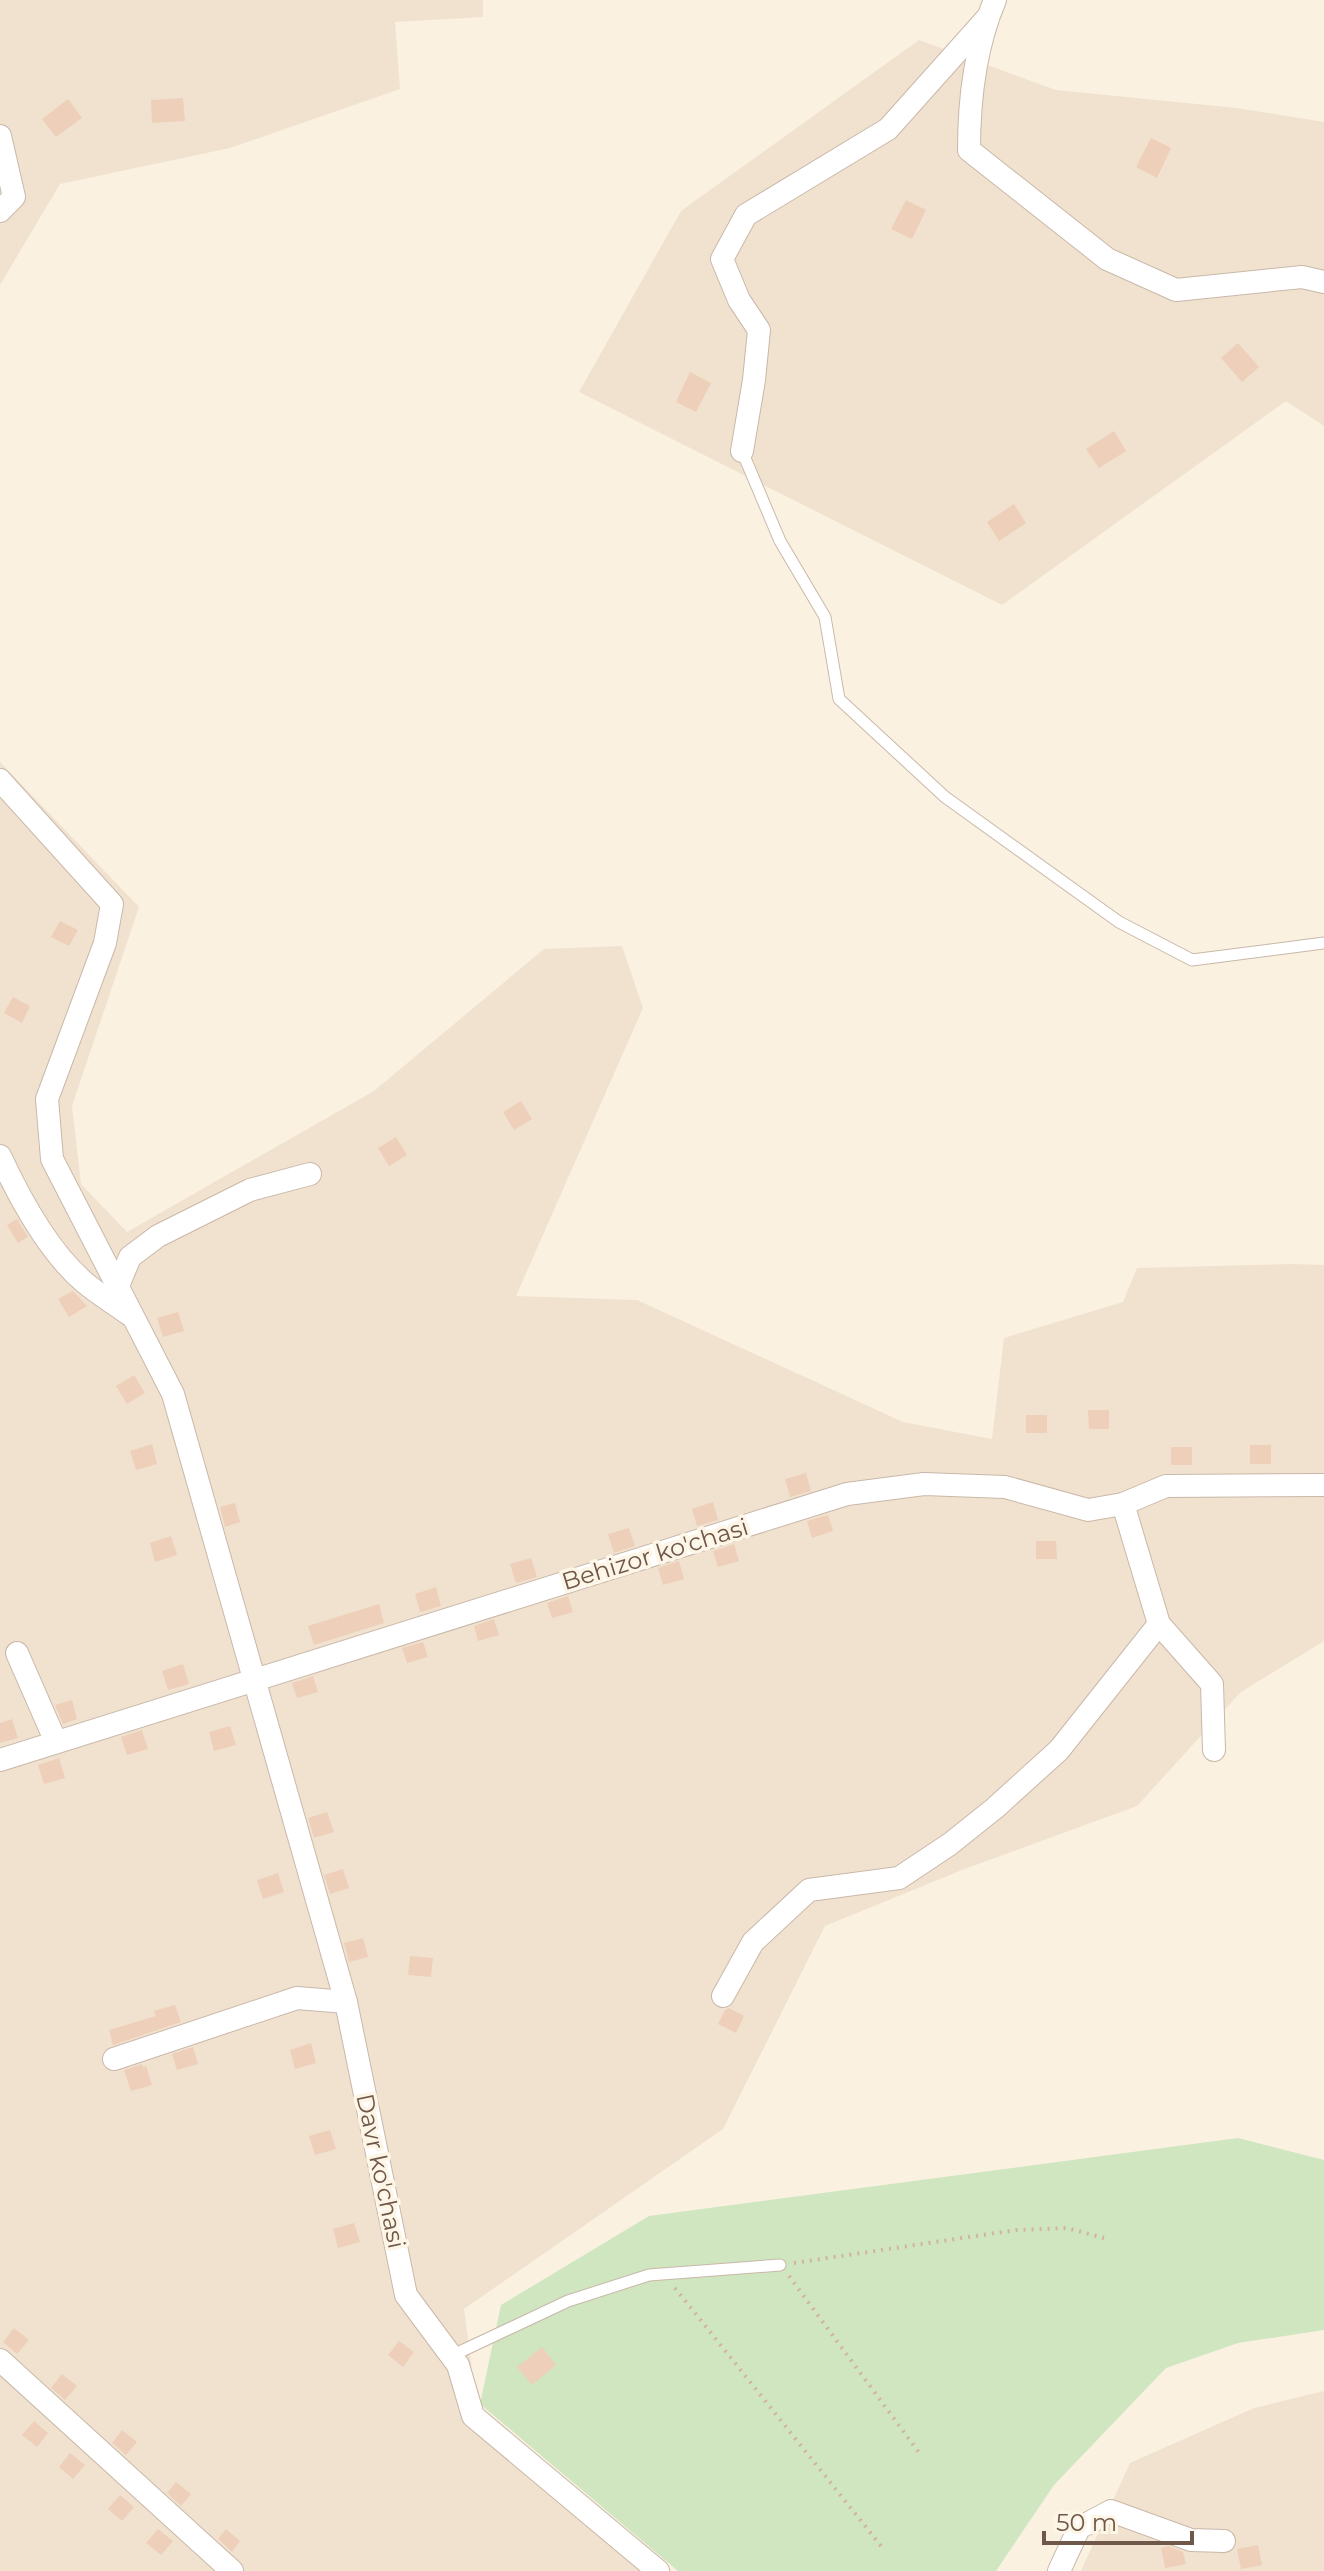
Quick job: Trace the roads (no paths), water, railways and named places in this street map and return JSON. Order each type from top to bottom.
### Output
[{"type":"street","points":[[991,8],[969,102],[969,150],[1107,259],[1176,290],[1302,277],[1324,282]]},
{"type":"street","points":[[742,451],[759,330],[739,300],[722,259],[746,215],[888,129],[991,8]]},
{"type":"street","points":[[0,136],[14,197],[0,211]]},
{"type":"street","name":"Davr ko'chasi","points":[[1,784],[112,904],[105,943],[47,1099],[52,1159],[173,1394],[346,2002],[406,2295],[458,2365],[473,2416],[658,2571]]},
{"type":"street","points":[[0,1156],[14,1187],[50,1243],[82,1280],[134,1318]]},
{"type":"street","points":[[118,1286],[130,1257],[158,1236],[250,1190],[310,1174]]},
{"type":"street","name":"Behizor ko'chasi","points":[[0,1760],[847,1494],[937,1484],[1005,1487],[1088,1510],[1123,1504],[1166,1486],[1324,1485]]},
{"type":"street","points":[[1123,1504],[1159,1624],[1212,1684],[1214,1750]]},
{"type":"street","points":[[723,1996],[753,1942],[809,1890],[899,1878],[950,1844],[995,1808],[1059,1750],[1159,1624]]},
{"type":"street","points":[[17,1653],[56,1742]]},
{"type":"street","points":[[114,2059],[297,1998],[346,2002]]},
{"type":"street","points":[[0,2360],[232,2571]]},
{"type":"street","points":[[1059,2571],[1079,2528],[1111,2511],[1191,2540],[1224,2541]]},
{"type":"lane","points":[[742,451],[780,541],[825,617],[839,699],[945,797],[1119,922],[1192,960],[1324,943]]},
{"type":"lane","points":[[451,2356],[568,2301],[649,2275],[780,2265]]}]
